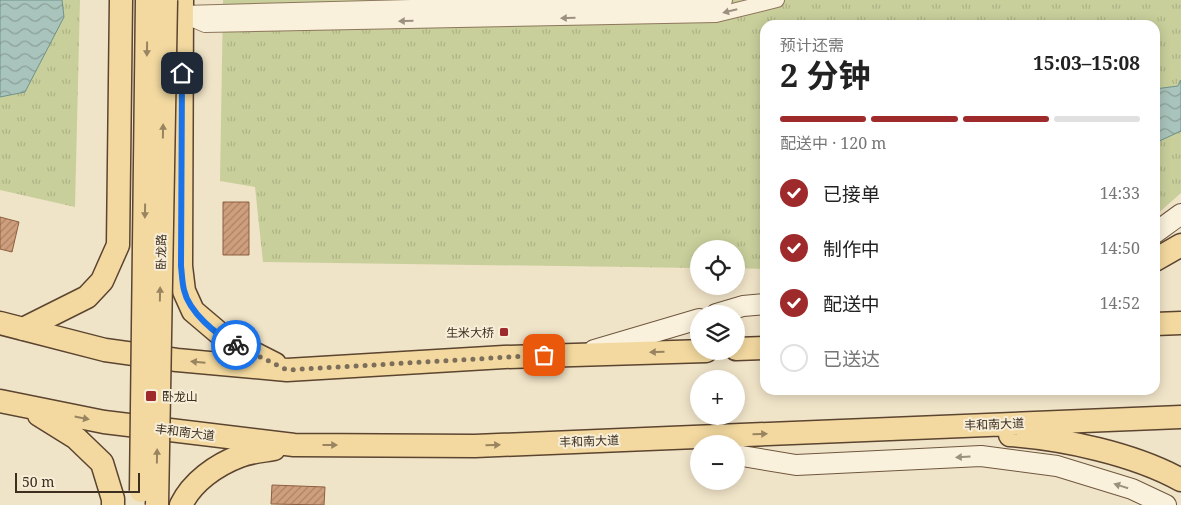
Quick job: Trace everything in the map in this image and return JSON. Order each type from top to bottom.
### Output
[{"type":"main road","points":[[23,329],[87,297],[102,281],[118,245],[121,0]]},
{"type":"main road","name":"卧龙路","points":[[141,505],[147,0]]},
{"type":"main road","name":"卧龙路","points":[[157,505],[166,0]]},
{"type":"main road","name":"卧龙路","points":[[182,8],[181,266],[184,291],[193,310],[226,339],[287,370]]},
{"type":"main road","points":[[1160,229],[1181,214]]},
{"type":"main road","points":[[1160,257],[1181,245]]},
{"type":"main road","points":[[745,306],[760,304]]},
{"type":"main road","points":[[583,354],[690,322]]},
{"type":"main road","points":[[0,323],[105,350],[177,360],[287,370],[504,357],[690,351]]},
{"type":"main road","points":[[1160,324],[1181,323]]},
{"type":"main road","points":[[745,349],[760,348]]},
{"type":"main road","name":"丰和南大道","points":[[0,401],[104,422],[294,445],[475,446],[1181,417]]},
{"type":"main road","points":[[25,407],[76,438],[102,463],[113,499],[113,505]]},
{"type":"main road","points":[[910,428],[1034,437],[1133,459],[1181,480]]},
{"type":"main road","points":[[647,439],[690,446]]},
{"type":"main road","points":[[181,505],[187,493],[206,474],[232,460],[240,456],[294,445]]},
{"type":"main road","points":[[745,456],[796,465],[981,456],[1057,466],[1132,489],[1166,505]]},
{"type":"street","points":[[182,8],[717,2],[723,0]]},
{"type":"street","points":[[182,8],[205,25],[716,15],[778,0]]},
{"type":"green space","points":[[0,0],[80,0],[75,207],[0,190]]},
{"type":"green space","points":[[223,0],[1181,0],[1181,193],[1160,212],[1160,20],[760,20],[760,269],[745,268],[745,240],[690,240],[690,268],[263,262],[255,187],[220,181]]},
{"type":"water","points":[[0,0],[62,0],[64,17],[25,92],[0,97]]},
{"type":"water","points":[[1181,80],[1181,131],[1160,141],[1160,88],[1178,86]]},
{"type":"building","points":[[223,202],[249,202],[249,255],[223,255]]},
{"type":"building","points":[[0,217],[19,222],[12,252],[0,249]]},
{"type":"building","points":[[272,485],[325,487],[324,505],[271,504]]},
{"type":"way so far","points":[[236,345],[287,370],[544,355]]},
{"type":"place","name":"生米大桥","points":[[504,332]]},
{"type":"place","name":"卧龙山","points":[[151,396]]},
{"type":"route","points":[[182,73],[181,266],[184,291],[193,310],[226,339],[236,345]]}]
